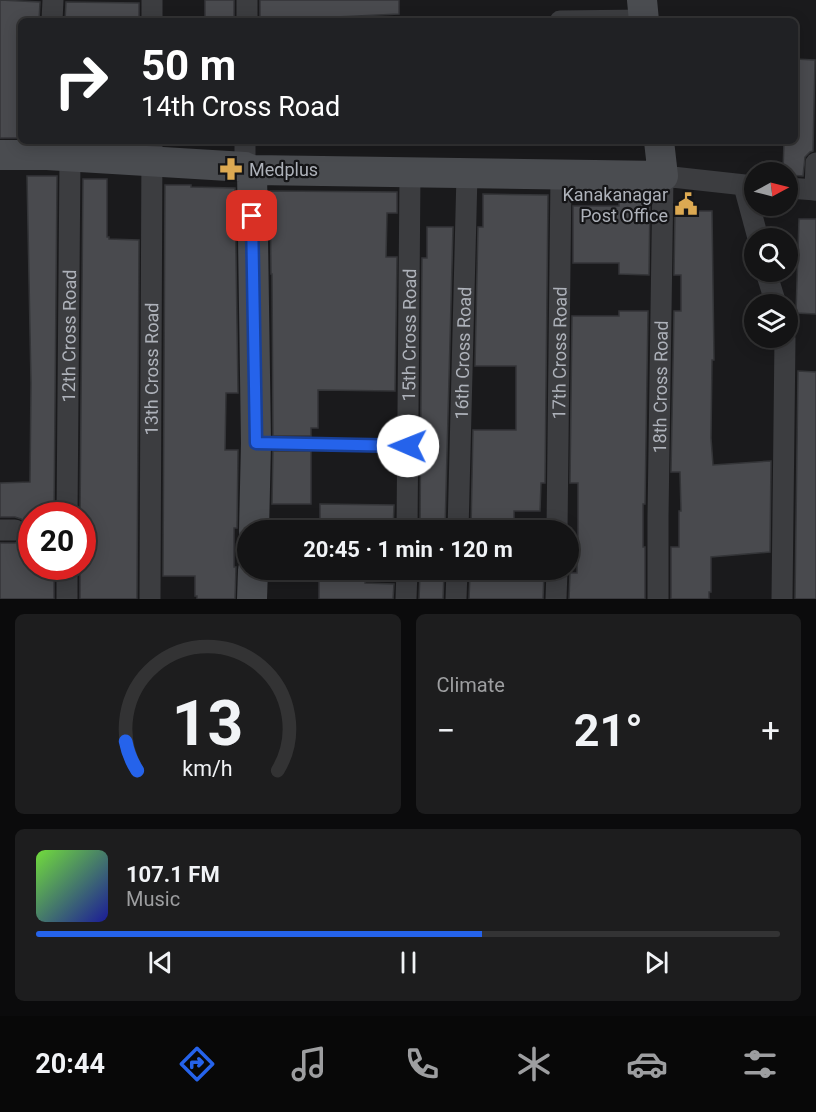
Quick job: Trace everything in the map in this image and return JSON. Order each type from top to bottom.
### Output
[{"type":"street","points":[[52,18],[53,0]]},
{"type":"street","points":[[152,0],[152,18]]},
{"type":"street","points":[[247,18],[248,0]]},
{"type":"street","points":[[596,18],[643,14]]},
{"type":"street","points":[[659,144],[663,176]]},
{"type":"street","points":[[0,155],[55,151],[152,151],[410,173],[663,176],[744,185]]},
{"type":"street","name":"12th Cross Road","points":[[55,151],[68,502]]},
{"type":"street","name":"13th Cross Road","points":[[150,599],[152,151]]},
{"type":"street","points":[[247,160],[256,443],[254,520]]},
{"type":"street","points":[[798,189],[815,190],[816,162]]},
{"type":"street","name":"15th Cross Road","points":[[407,520],[410,173]]},
{"type":"street","name":"16th Cross Road","points":[[458,520],[466,174]]},
{"type":"street","name":"17th Cross Road","points":[[557,520],[561,175]]},
{"type":"street","name":"18th Cross Road","points":[[658,599],[663,176]]},
{"type":"street","points":[[782,599],[785,348]]},
{"type":"street","points":[[67,580],[67,599]]},
{"type":"street","points":[[252,599],[253,580]]},
{"type":"street","points":[[406,599],[407,580]]},
{"type":"street","points":[[456,599],[457,580]]},
{"type":"street","points":[[556,580],[556,599]]},
{"type":"lane","points":[[256,443],[408,446]]},
{"type":"building","points":[[0,0],[40,2],[39,18],[18,18],[18,138],[0,138]]},
{"type":"building","points":[[205,0],[234,0],[234,18],[205,18]]},
{"type":"building","points":[[260,0],[399,0],[399,14],[260,18]]},
{"type":"building","points":[[66,2],[139,3],[139,18],[65,18]]},
{"type":"building","points":[[798,59],[815,60],[813,151],[805,157],[803,176],[798,176],[798,162],[783,162],[784,144],[798,144]]},
{"type":"building","points":[[27,176],[57,176],[54,502],[18,502],[18,518],[0,517],[0,483],[30,482],[31,383]]},
{"type":"building","points":[[83,179],[107,179],[107,237],[109,239],[139,240],[137,599],[80,599],[80,580],[96,580],[96,502],[80,502]]},
{"type":"building","points":[[165,185],[235,188],[238,393],[226,393],[225,450],[238,450],[237,528],[234,528],[235,599],[197,599],[195,576],[163,576]]},
{"type":"building","points":[[270,191],[397,192],[397,213],[387,213],[386,257],[397,257],[395,391],[318,390],[318,428],[311,428],[311,436],[273,436]]},
{"type":"building","points":[[483,194],[548,195],[545,483],[541,483],[540,511],[514,511],[514,520],[471,520],[473,430],[516,430],[516,366],[475,366],[478,227],[483,227]]},
{"type":"building","points":[[619,198],[650,198],[649,275],[619,274],[619,263],[573,263],[573,206],[619,206]]},
{"type":"building","points":[[675,211],[712,211],[714,360],[712,360],[711,438],[713,465],[771,461],[770,552],[711,557],[709,599],[671,599],[671,547],[679,547],[679,511],[681,511],[680,472],[671,472],[674,311],[681,311],[681,275],[674,275]]},
{"type":"building","points":[[799,219],[816,219],[816,314],[798,313]]},
{"type":"building","points":[[427,227],[453,227],[445,520],[420,520],[422,258],[427,258]]},
{"type":"building","points":[[619,311],[648,311],[645,504],[643,504],[645,599],[569,599],[570,580],[579,580],[578,483],[570,483],[572,316],[619,316]]},
{"type":"building","points":[[798,371],[816,372],[816,599],[795,599]]},
{"type":"building","points":[[273,451],[311,451],[311,504],[272,504]]},
{"type":"building","points":[[320,504],[394,505],[393,520],[320,520]]},
{"type":"building","points":[[18,542],[18,580],[54,580],[54,599],[0,599],[0,543]]},
{"type":"building","points":[[319,580],[365,580],[365,583],[394,584],[393,599],[319,599]]},
{"type":"building","points":[[420,580],[444,580],[443,599],[419,599]]},
{"type":"building","points":[[470,580],[544,580],[543,599],[469,599]]},
{"type":"place","name":"Medplus","points":[[231,169]]},
{"type":"place","name":"Kanakanagar Post Office","points":[[686,204]]},
{"type":"route","points":[[252,216],[256,443],[408,446]]}]
